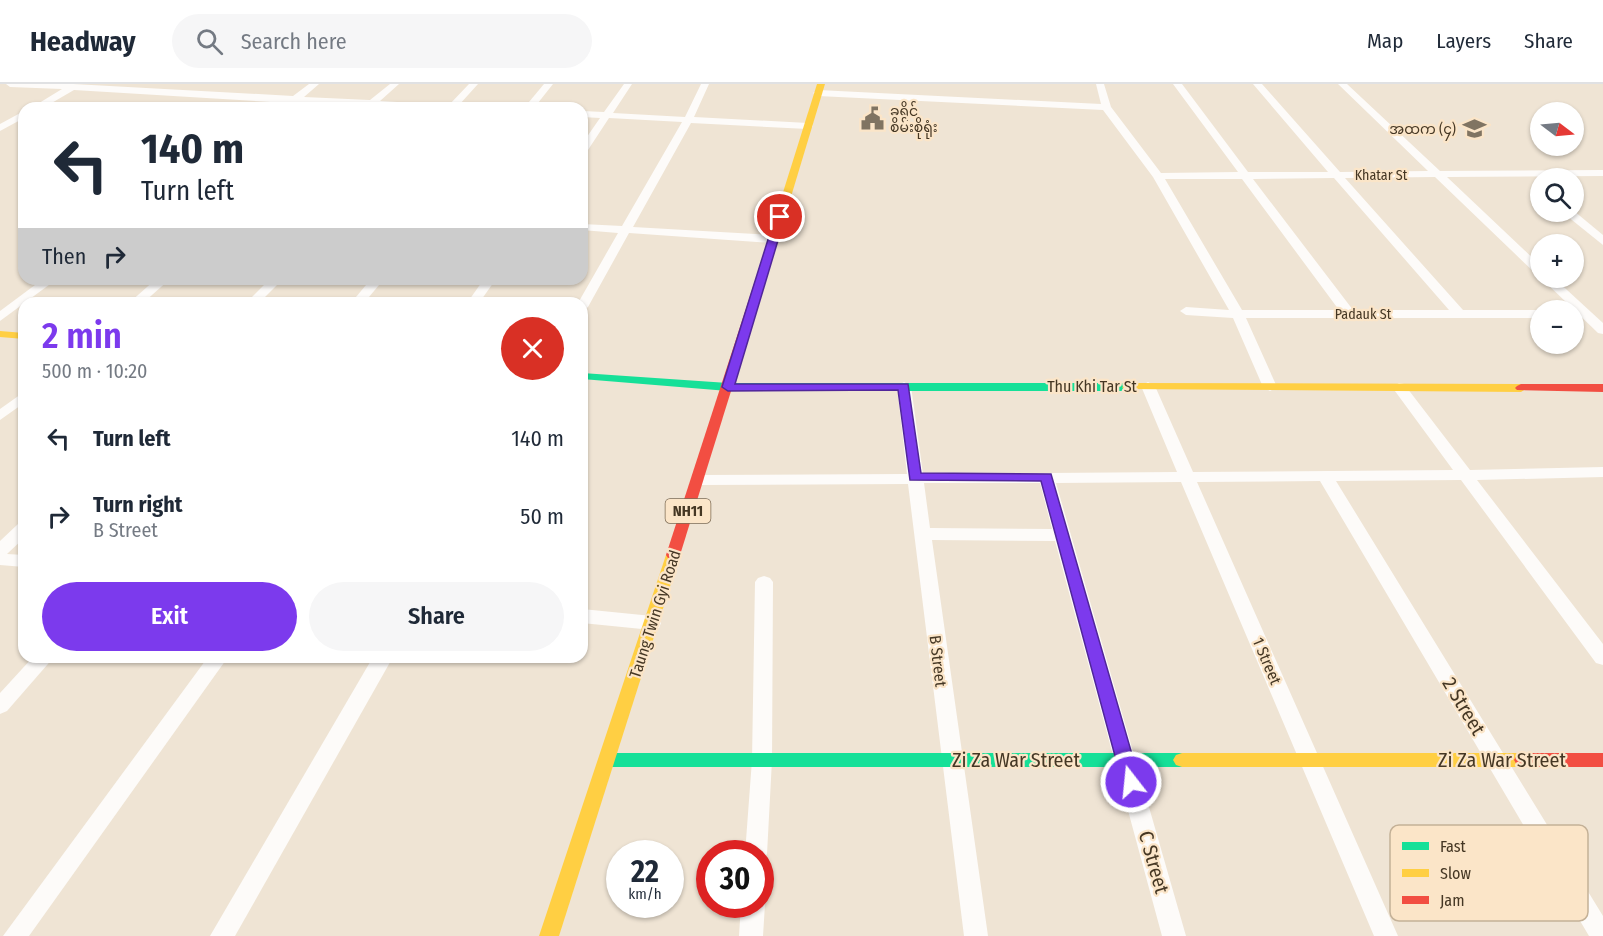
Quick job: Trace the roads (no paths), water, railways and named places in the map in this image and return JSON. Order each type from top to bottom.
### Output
[{"type":"main road","name":"Taung Twin Gyi Road","points":[[549,936],[728,387],[820,88]]},
{"type":"main road","points":[[0,334],[18,336]]},
{"type":"main road","name":"Thu Khi Tar St","points":[[588,376],[728,387],[1603,388]]},
{"type":"main road","name":"Zi Za War Street","points":[[608,760],[1603,760]]},
{"type":"street","points":[[10,84],[327,102]]},
{"type":"street","points":[[148,91],[160,84]]},
{"type":"street","points":[[221,95],[237,84]]},
{"type":"street","points":[[291,102],[315,84]]},
{"type":"street","points":[[375,102],[395,84]]},
{"type":"street","points":[[457,102],[474,84]]},
{"type":"street","points":[[534,102],[549,84]]},
{"type":"street","points":[[588,143],[628,84]]},
{"type":"street","points":[[588,297],[688,120],[705,84]]},
{"type":"street","points":[[1100,84],[1106,107],[1158,176],[1238,314],[1270,387]]},
{"type":"street","points":[[1178,84],[1349,314]]},
{"type":"street","points":[[1257,84],[1334,175],[1459,314]]},
{"type":"street","points":[[1342,84],[1530,261]]},
{"type":"street","points":[[47,102],[76,86]]},
{"type":"street","points":[[820,88],[1106,107]]},
{"type":"street","points":[[588,114],[808,126]]},
{"type":"street","points":[[0,128],[18,118]]},
{"type":"street","name":"Khatar St","points":[[1158,176],[1603,173]]},
{"type":"street","points":[[1522,174],[1530,181]]},
{"type":"street","points":[[1580,222],[1603,241]]},
{"type":"street","points":[[588,227],[773,239]]},
{"type":"street","points":[[27,297],[43,285]]},
{"type":"street","points":[[142,297],[157,285]]},
{"type":"street","points":[[258,297],[271,285]]},
{"type":"street","points":[[362,297],[373,285]]},
{"type":"street","points":[[1556,288],[1567,300]]},
{"type":"street","points":[[0,317],[18,304]]},
{"type":"street","name":"Padauk St","points":[[1186,311],[1238,314],[1530,314]]},
{"type":"street","points":[[1584,314],[1603,314]]},
{"type":"street","points":[[1584,317],[1603,330]]},
{"type":"street","name":"B Street","points":[[904,386],[951,760],[976,936]]},
{"type":"street","name":"1 Street","points":[[1148,386],[1386,936]]},
{"type":"street","points":[[1399,387],[1603,658]]},
{"type":"street","points":[[0,416],[18,401]]},
{"type":"street","points":[[698,480],[1603,472]]},
{"type":"street","name":"2 Street","points":[[1325,476],[1536,825]]},
{"type":"street","name":"C Street","points":[[1046,477],[1174,936]]},
{"type":"street","points":[[0,551],[18,534]]},
{"type":"street","points":[[922,534],[1063,535]]},
{"type":"street","points":[[0,559],[18,560]]},
{"type":"street","points":[[757,840],[762,760],[764,582]]},
{"type":"street","points":[[588,617],[652,623]]},
{"type":"street","points":[[0,706],[39,663]]},
{"type":"street","points":[[15,936],[214,663]]},
{"type":"street","points":[[222,936],[380,663]]},
{"type":"street","name":"2 Street","points":[[1588,913],[1602,936]]},
{"type":"street","points":[[751,936],[752,918]]},
{"type":"place","name":"ခရိုင် စိမ်းစိုရုံး","points":[[872,119]]},
{"type":"place","name":"အထက (၄)","points":[[1474,129]]}]
